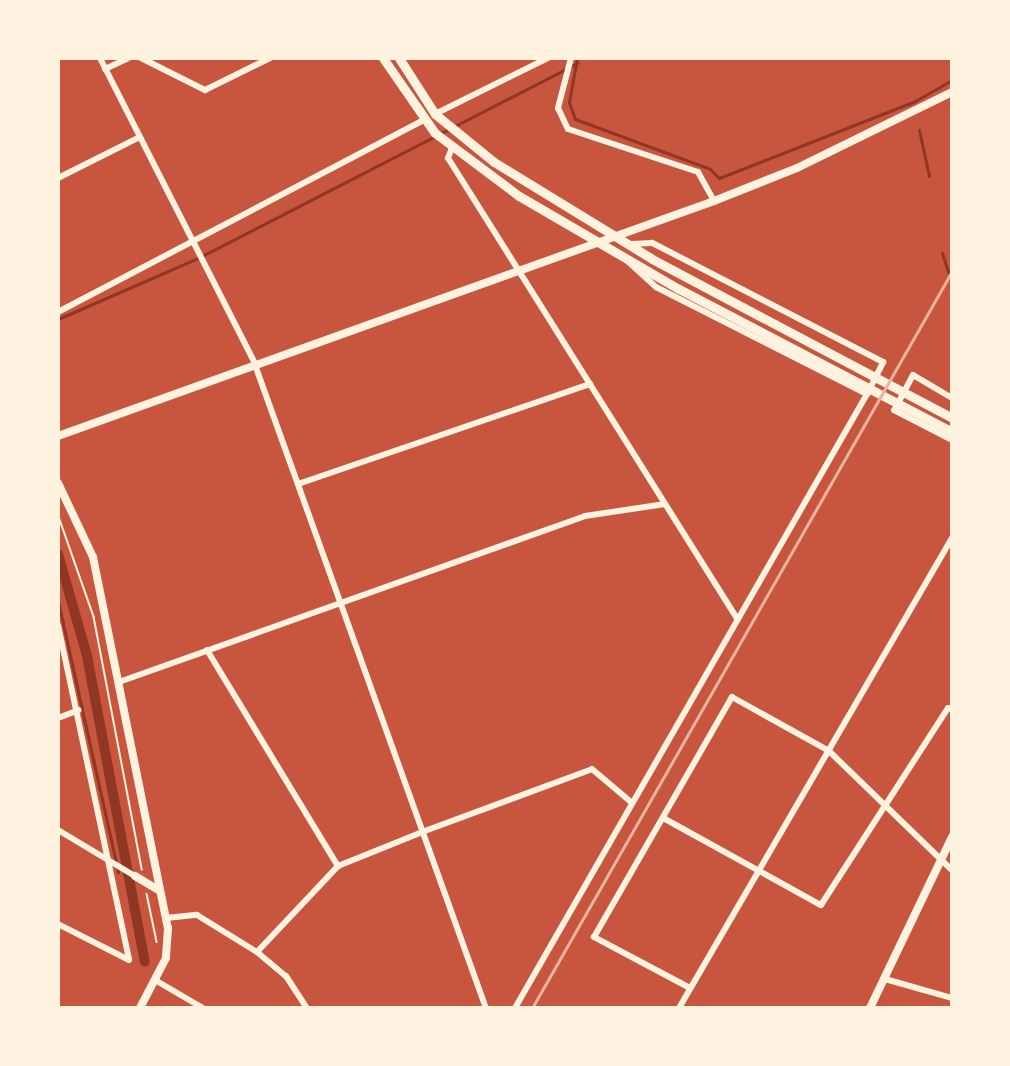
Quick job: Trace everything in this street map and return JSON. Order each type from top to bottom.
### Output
[{"type":"main road","points":[[383,58],[423,120],[452,148],[519,196],[601,244],[951,432]]},
{"type":"main road","points":[[399,58],[435,114],[494,162],[616,237],[748,311],[951,417]]},
{"type":"street","points":[[100,58],[138,138],[254,362],[486,1008]]},
{"type":"street","points":[[105,69],[129,58]]},
{"type":"street","points":[[141,58],[167,67],[205,90],[270,58]]},
{"type":"street","points":[[435,114],[548,58]]},
{"type":"street","points":[[571,58],[558,108],[568,129],[698,172],[714,201]]},
{"type":"street","points":[[58,436],[254,362],[519,269],[601,244],[714,201],[797,168],[951,92]]},
{"type":"street","points":[[58,312],[191,239],[423,120]]},
{"type":"street","points":[[58,178],[138,138]]},
{"type":"street","points":[[452,148],[448,158],[738,620]]},
{"type":"street","points":[[515,1008],[631,802],[867,394],[883,362],[652,243],[631,244]]},
{"type":"street","points":[[622,254],[626,266],[656,287],[867,394]]},
{"type":"street","points":[[951,398],[913,375],[894,410],[951,440]]},
{"type":"street","points":[[298,484],[590,384]]},
{"type":"street","points":[[58,483],[93,557],[158,890],[166,918],[166,958],[140,1008]]},
{"type":"street","points":[[119,681],[339,601],[585,516],[665,504]]},
{"type":"street","points":[[679,1008],[756,871],[829,751],[951,538]]},
{"type":"street","points":[[58,625],[79,710],[107,861],[129,960],[58,924]]},
{"type":"street","points":[[207,650],[338,866]]},
{"type":"street","points":[[690,988],[594,938],[665,819],[732,697],[829,751],[951,870]]},
{"type":"street","points":[[665,819],[821,905],[884,803],[948,708],[951,709]]},
{"type":"street","points":[[58,718],[79,710]]},
{"type":"street","points":[[257,952],[338,866],[592,770],[631,802]]},
{"type":"street","points":[[58,830],[158,890]]},
{"type":"street","points":[[870,1008],[951,837]]},
{"type":"street","points":[[166,918],[197,915],[257,952],[286,976],[307,1008]]},
{"type":"street","points":[[885,978],[951,998]]},
{"type":"street","points":[[155,980],[203,1008]]},
{"type":"path","points":[[58,514],[80,568],[100,651],[140,862]]},
{"type":"path","points":[[147,893],[159,949]]},
{"type":"waterway","points":[[577,58],[569,102],[575,119],[710,169],[719,178],[915,101],[952,80]]},
{"type":"waterway","points":[[58,319],[198,258],[578,63]]},
{"type":"waterway","points":[[919,130],[929,176]]},
{"type":"waterway","points":[[942,253],[948,272]]},
{"type":"waterway","points":[[58,554],[87,656],[145,962]]},
{"type":"waterway","points":[[58,601],[118,872]]},
{"type":"railway","points":[[532,1008],[952,271]]}]
